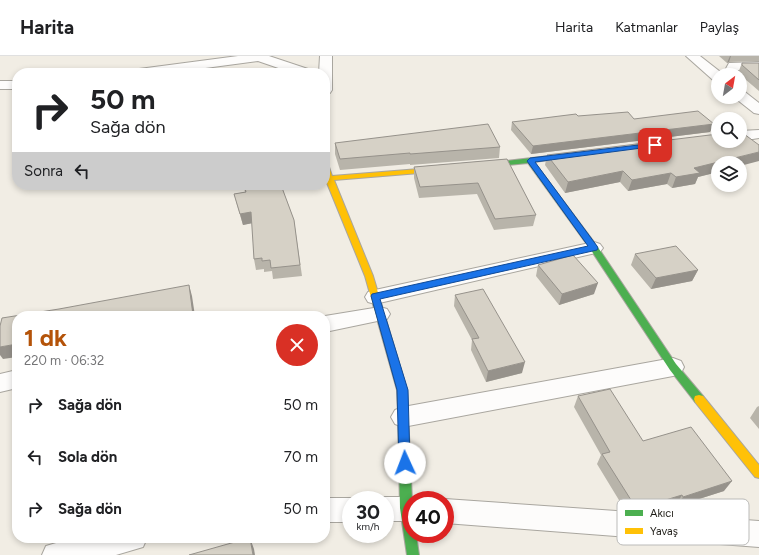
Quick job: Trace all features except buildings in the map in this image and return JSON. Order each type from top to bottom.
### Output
[{"type":"street","points":[[326,56],[326,68]]},
{"type":"street","points":[[692,56],[711,71]]},
{"type":"street","points":[[176,68],[259,57],[291,68]]},
{"type":"street","points":[[733,68],[734,66],[759,66]]},
{"type":"street","points":[[0,85],[12,84]]},
{"type":"street","points":[[747,101],[759,110]]},
{"type":"street","points":[[747,135],[759,134]]},
{"type":"street","points":[[471,167],[585,154]]},
{"type":"street","points":[[530,161],[594,248],[673,367],[759,473]]},
{"type":"street","points":[[330,178],[455,168]]},
{"type":"street","points":[[330,180],[369,276],[402,390],[403,417],[401,509],[413,555]]},
{"type":"street","points":[[330,322],[378,305],[594,248]]},
{"type":"street","points":[[403,417],[673,367]]},
{"type":"street","points":[[0,382],[12,380]]},
{"type":"street","points":[[330,510],[342,510]]},
{"type":"street","points":[[454,512],[617,524]]},
{"type":"street","points":[[749,533],[759,534]]},
{"type":"street","points":[[56,555],[111,543]]},
{"type":"traffic: fast","points":[[480,166],[575,155]]},
{"type":"traffic: fast","points":[[530,161],[594,248],[673,367],[699,399]]},
{"type":"traffic: fast","points":[[403,413],[406,508],[413,555]]},
{"type":"traffic: slow","points":[[330,178],[444,169]]},
{"type":"traffic: slow","points":[[330,179],[369,276],[402,390],[403,413]]},
{"type":"traffic: slow","points":[[699,399],[759,473]]},
{"type":"route","points":[[405,463],[402,390],[375,296],[594,248],[530,161],[655,145]]}]
